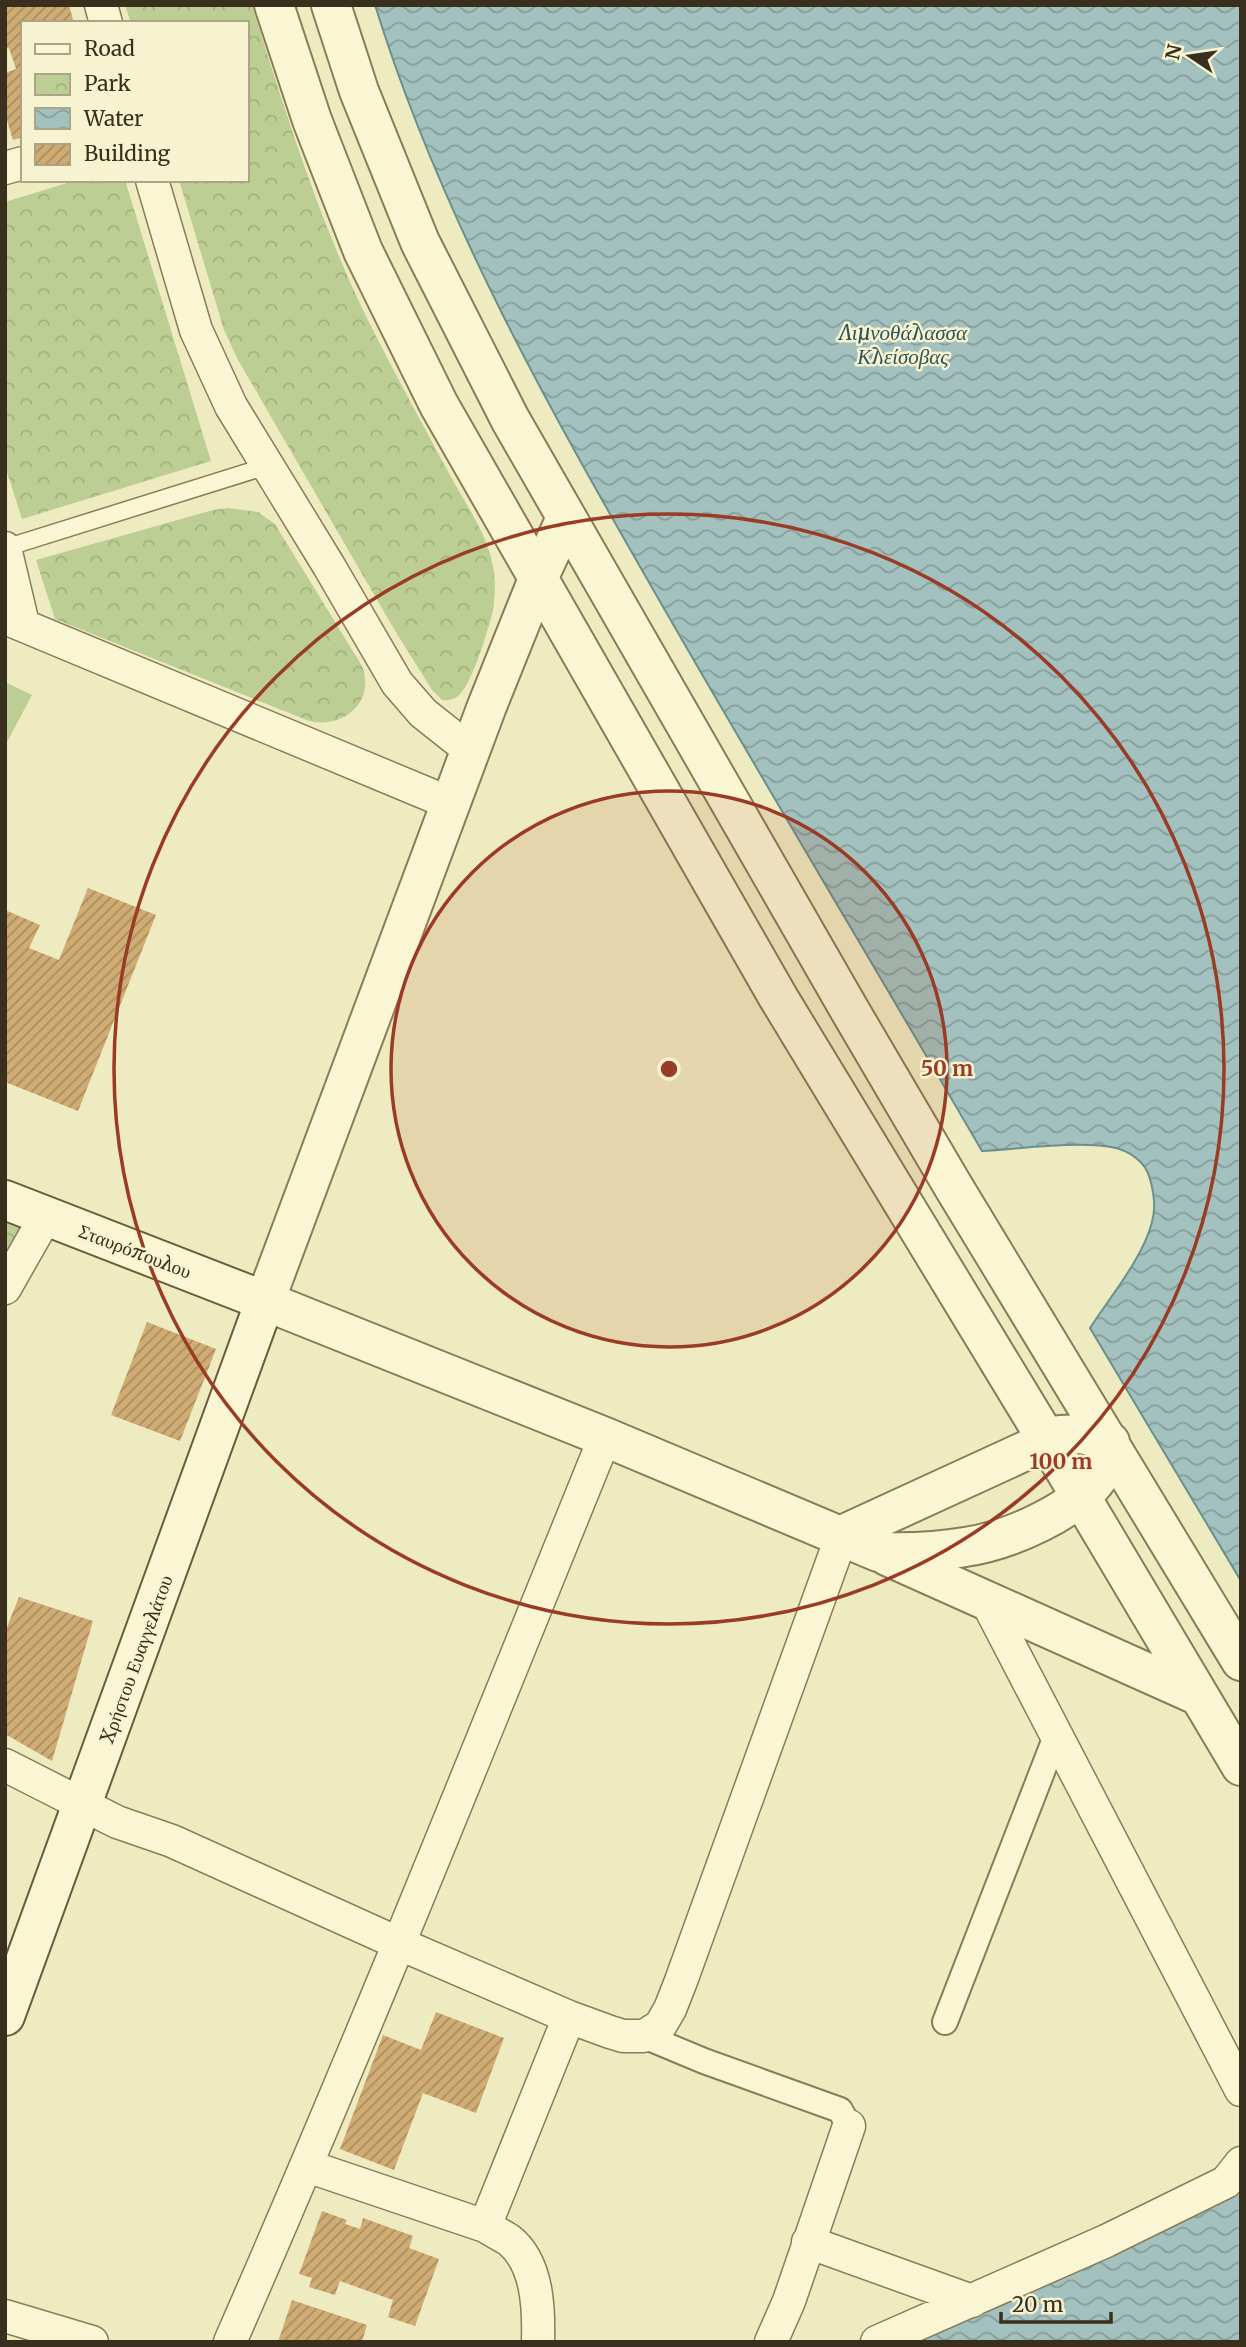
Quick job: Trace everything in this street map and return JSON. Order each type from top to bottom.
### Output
[{"type":"street","points":[[274,5],[312,120],[363,251],[439,405],[778,997],[1241,1766]]},
{"type":"street","points":[[331,5],[359,91],[420,242],[491,385],[932,1151],[1241,1661]]},
{"type":"street","points":[[153,182],[188,306],[203,348],[231,406],[397,683],[423,713],[471,751]]},
{"type":"street","name":"Χρήστου Ευαγγελάτου","points":[[5,2016],[265,1301],[471,751],[538,579],[566,518]]},
{"type":"street","points":[[5,548],[14,621],[452,804]]},
{"type":"street","name":"Σταυρόπουλου","points":[[5,1200],[605,1437],[842,1535],[1199,1696]]},
{"type":"street","points":[[5,1288],[46,1216]]},
{"type":"street","points":[[644,2036],[660,2026],[670,2009],[842,1535],[1047,1440],[1073,1433],[1096,1436],[1110,1442]]},
{"type":"street","points":[[230,2342],[400,1944],[605,1437]]},
{"type":"street","points":[[878,1552],[945,1549],[996,1540],[1053,1515],[1092,1486],[1103,1471],[1110,1442]]},
{"type":"street","points":[[986,1600],[1241,2090]]},
{"type":"street","points":[[945,2022],[1056,1736]]},
{"type":"street","points":[[5,1765],[117,1822],[172,1842],[569,2017],[622,2036],[644,2036],[840,2110],[849,2126],[789,2301],[771,2342]]},
{"type":"street","points":[[485,2226],[569,2017]]},
{"type":"street","points":[[877,2342],[1106,2241],[1226,2182],[1241,2163]]},
{"type":"street","points":[[307,2166],[485,2226],[510,2241],[529,2267],[539,2311],[538,2342]]},
{"type":"street","points":[[808,2242],[972,2301]]},
{"type":"street","points":[[5,2316],[92,2342]]},
{"type":"lane","points":[[5,548],[267,466]]},
{"type":"green space","points":[[125,5],[252,5],[302,159],[345,271],[395,372],[476,520],[490,555],[495,583],[491,618],[471,677],[455,698],[442,700],[432,690],[238,360],[224,330],[180,182],[248,182],[248,21],[130,21]]},
{"type":"green space","points":[[70,182],[126,182],[211,461],[22,519],[5,466],[5,202]]},
{"type":"green space","points":[[228,508],[258,512],[275,524],[362,666],[364,691],[354,710],[344,717],[334,721],[309,721],[55,619],[36,560]]},
{"type":"green space","points":[[5,682],[32,695],[5,746]]},
{"type":"green space","points":[[5,1200],[46,1216],[5,1288]]},
{"type":"water","name":"Λιμνοθάλασσα Κλείσοβας","points":[[375,5],[1241,5],[1241,1581],[1090,1328],[1134,1263],[1148,1236],[1154,1206],[1153,1190],[1145,1167],[1124,1151],[1097,1145],[982,1151],[702,674],[540,387],[466,238],[432,161]]},
{"type":"water","points":[[1241,2186],[1241,2342],[904,2342]]},
{"type":"building","points":[[5,5],[69,5],[73,21],[21,21],[21,138],[13,140],[5,114],[5,73],[16,69],[9,48],[5,49]]},
{"type":"building","points":[[88,888],[156,915],[78,1111],[5,1082],[5,910],[40,925],[29,948],[59,960]]},
{"type":"building","points":[[147,1322],[216,1349],[180,1441],[111,1415]]},
{"type":"building","points":[[19,1597],[93,1621],[52,1761],[5,1734],[5,1632]]},
{"type":"building","points":[[436,2012],[504,2038],[476,2113],[423,2093],[394,2170],[340,2149],[383,2035],[421,2050]]},
{"type":"building","points":[[322,2211],[347,2220],[345,2224],[360,2229],[363,2218],[413,2236],[409,2248],[439,2259],[415,2326],[388,2317],[393,2300],[340,2281],[335,2295],[309,2287],[312,2278],[299,2274]]},
{"type":"building","points":[[292,2300],[367,2325],[362,2342],[278,2342]]}]
